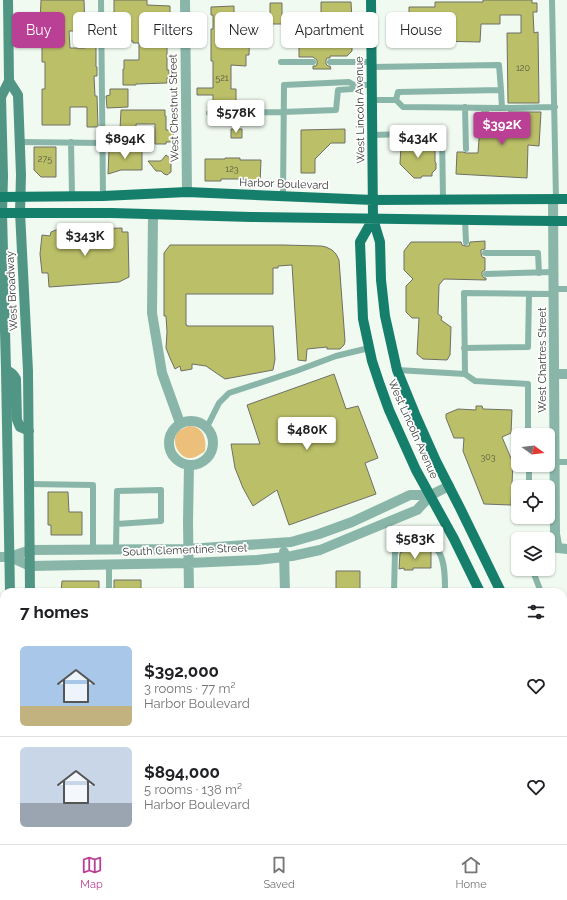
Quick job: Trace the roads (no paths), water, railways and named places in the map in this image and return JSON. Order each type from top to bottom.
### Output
[{"type":"main road","name":"West Broadway","points":[[8,0],[9,81],[2,97],[1,213],[5,557],[9,588]]},
{"type":"main road","name":"West Lincoln Avenue","points":[[371,0],[371,12]]},
{"type":"main road","name":"West Lincoln Avenue","points":[[371,48],[372,219],[380,242],[381,280],[385,316],[397,370],[414,414],[499,588]]},
{"type":"main road","name":"West Broadway","points":[[9,81],[18,95],[22,175],[20,212],[28,371],[30,588]]},
{"type":"main road","name":"Harbor Boulevard","points":[[1,197],[104,196],[187,192],[373,200],[567,199]]},
{"type":"main road","points":[[1,213],[112,213],[372,219],[567,220]]},
{"type":"main road","name":"West Lincoln Avenue","points":[[372,219],[360,242],[364,319],[369,348],[389,410],[416,470],[431,495],[478,588]]},
{"type":"main road","points":[[3,370],[10,371],[16,379],[17,420],[20,427],[29,431]]},
{"type":"street","name":"West Chestnut Street","points":[[185,0],[187,192]]},
{"type":"street","name":"West Chartres Street","points":[[554,428],[553,221],[555,199]]},
{"type":"street","points":[[153,215],[152,313],[162,373],[180,423]]},
{"type":"street","points":[[554,374],[567,374]]},
{"type":"street","points":[[190,420],[197,421],[207,427],[213,438],[214,444],[212,452],[204,462],[197,465],[189,465],[180,462],[174,457],[170,451],[170,436],[180,423],[190,420]]},
{"type":"street","points":[[189,465],[189,588]]},
{"type":"street","points":[[431,495],[449,486]]},
{"type":"street","name":"South Clementine Street","points":[[5,557],[30,550],[188,549],[291,542],[352,522],[410,495],[431,495]]},
{"type":"street","name":"South Clementine Street","points":[[5,557],[30,566],[188,563],[284,557],[320,550],[358,535],[417,510],[431,495]]},
{"type":"street","name":"West Chartres Street","points":[[553,524],[561,548]]},
{"type":"street","points":[[282,543],[285,588]]},
{"type":"lane","points":[[101,0],[104,196]]},
{"type":"lane","points":[[552,0],[555,107],[555,199]]},
{"type":"lane","points":[[281,62],[313,62]]},
{"type":"lane","points":[[330,62],[371,64],[500,65],[502,108]]},
{"type":"lane","points":[[283,196],[284,85],[349,82],[354,85],[371,85]]},
{"type":"lane","points":[[209,112],[336,110],[338,90],[352,89],[354,85]]},
{"type":"lane","points":[[396,100],[398,92],[501,90]]},
{"type":"lane","points":[[371,100],[396,100],[403,107],[555,107]]},
{"type":"lane","points":[[465,107],[466,149]]},
{"type":"lane","points":[[372,135],[442,133],[443,199]]},
{"type":"lane","points":[[20,142],[103,142]]},
{"type":"lane","points":[[71,142],[72,196]]},
{"type":"lane","points":[[465,220],[466,242]]},
{"type":"lane","points":[[485,253],[538,253],[539,273]]},
{"type":"lane","points":[[486,274],[554,272]]},
{"type":"lane","points":[[464,374],[464,293],[529,294],[567,289]]},
{"type":"lane","points":[[464,348],[528,346],[529,294]]},
{"type":"lane","points":[[207,427],[219,403],[229,393],[336,356],[369,348]]},
{"type":"lane","points":[[397,370],[464,374],[475,381],[528,384],[528,428]]},
{"type":"lane","points":[[555,462],[567,462]]},
{"type":"lane","points":[[29,484],[93,485],[93,550]]},
{"type":"lane","points":[[116,524],[161,521],[160,490],[117,491],[116,524],[116,550]]},
{"type":"lane","points":[[394,588],[395,552],[397,548],[401,546],[433,547],[438,551],[442,559],[444,569],[445,588]]},
{"type":"lane","points":[[109,564],[109,588]]},
{"type":"lane","points":[[535,576],[539,588]]}]
